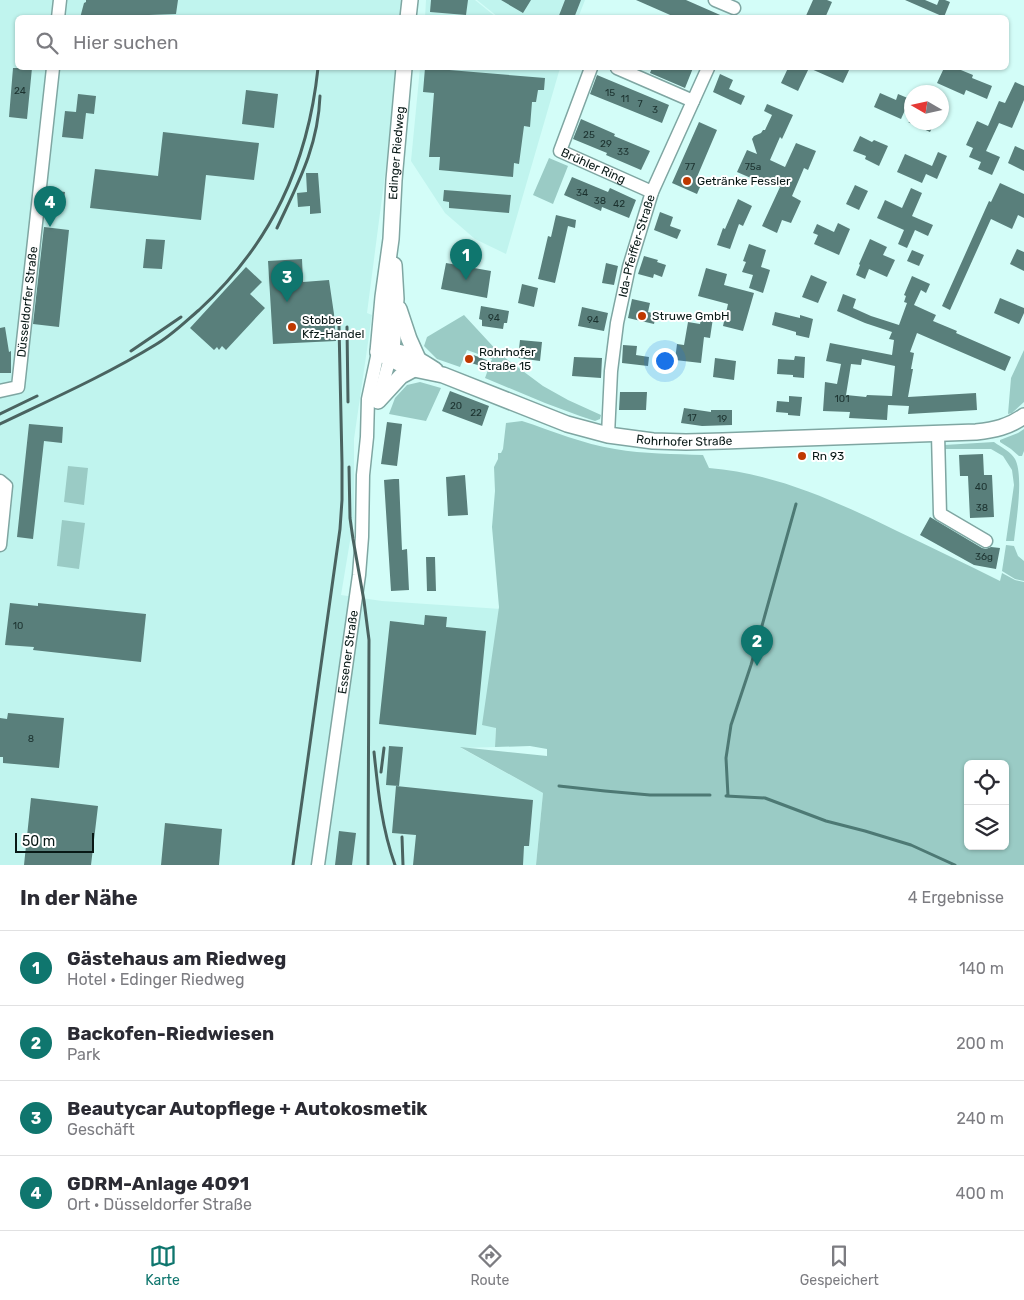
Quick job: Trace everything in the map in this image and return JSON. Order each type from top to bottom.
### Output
[{"type":"main road","points":[[408,15],[410,0]]},
{"type":"main road","name":"Edinger Riedweg","points":[[386,354],[390,239],[404,70]]},
{"type":"main road","name":"Edinger Riedweg","points":[[386,354],[396,300],[390,239]]},
{"type":"main road","points":[[378,401],[401,376],[416,364],[396,300]]},
{"type":"main road","name":"Rohrhofer Straße","points":[[386,354],[567,424],[608,435],[653,441],[686,442],[992,431],[1005,427],[1024,416]]},
{"type":"street","points":[[58,15],[60,0]]},
{"type":"street","points":[[714,0],[734,9]]},
{"type":"street","name":"Düsseldorfer Straße","points":[[0,391],[18,386],[53,70]]},
{"type":"street","name":"Brühler Ring","points":[[590,70],[560,151],[652,192]]},
{"type":"street","points":[[622,70],[693,101]]},
{"type":"street","name":"Ida-Pfeiffer-Straße","points":[[608,435],[611,372],[617,323],[629,267],[652,192],[707,70]]},
{"type":"street","name":"Essener Straße","points":[[367,437],[378,401],[386,354]]},
{"type":"street","name":"Essener Straße","points":[[318,865],[359,575],[368,399],[386,354]]},
{"type":"street","points":[[938,434],[940,514],[986,541]]},
{"type":"street","points":[[0,481],[6,486],[0,545]]},
{"type":"shaded area","points":[[0,0],[402,0],[401,15],[15,15],[15,70],[396,70],[386,167],[367,313],[372,315],[354,439],[354,517],[341,595],[382,601],[501,609],[495,747],[461,748],[543,793],[536,865],[0,865]]},
{"type":"shaded area","points":[[426,0],[475,0],[494,15],[425,15]]},
{"type":"shaded area","points":[[477,0],[585,0],[579,15],[496,15]]},
{"type":"shaded area","points":[[420,70],[559,70],[506,254],[475,239],[445,213],[411,161]]},
{"type":"green space","points":[[549,158],[568,166],[553,204],[533,195]]},
{"type":"green space","points":[[464,315],[500,354],[543,386],[601,415],[600,419],[595,421],[580,416],[485,378],[492,359],[467,350],[460,367],[437,359],[424,346],[427,337]]},
{"type":"green space","points":[[1024,350],[1024,402],[1012,413],[1008,414],[1011,378]]},
{"type":"green space","points":[[420,382],[441,388],[426,421],[389,414],[395,398],[407,385]]},
{"type":"green space","points":[[522,421],[603,447],[648,453],[703,455],[709,468],[734,471],[782,482],[875,520],[1000,581],[1002,573],[1015,580],[1024,582],[1024,865],[536,865],[543,793],[460,747],[547,756],[547,749],[530,746],[495,747],[496,728],[482,725],[499,607],[492,527],[495,491],[494,467],[498,459],[498,453],[501,453],[506,423]]},
{"type":"green space","points":[[1024,429],[1024,451],[1022,456],[1019,456],[1000,442],[1000,440]]},
{"type":"green space","points":[[994,442],[1011,454],[1018,467],[1019,499],[1014,541],[1006,541],[1014,485],[1012,470],[1003,456],[991,449],[944,449],[944,445]]},
{"type":"green space","points":[[68,466],[88,468],[84,505],[64,502]]},
{"type":"green space","points":[[62,520],[85,523],[79,569],[57,566]]},
{"type":"green space","points":[[1006,545],[1014,546],[1018,556],[1024,561],[1024,581],[1015,579],[1002,571]]},
{"type":"building","points":[[86,0],[178,0],[176,14],[149,15],[81,15]]},
{"type":"building","points":[[431,0],[468,0],[466,15],[430,12]]},
{"type":"building","points":[[501,0],[531,0],[523,13]]},
{"type":"building","points":[[565,0],[581,0],[575,15],[559,15]]},
{"type":"building","points":[[636,0],[686,0],[720,15],[670,15]]},
{"type":"building","points":[[813,0],[832,2],[826,15],[806,15]]},
{"type":"building","points":[[905,0],[925,0],[937,5],[939,0],[950,2],[945,15],[939,15]]},
{"type":"building","points":[[13,68],[15,70],[32,70],[27,119],[9,117]]},
{"type":"building","points":[[425,70],[449,70],[545,78],[544,90],[538,90],[536,102],[532,102],[530,127],[524,126],[519,164],[514,163],[513,177],[439,170],[440,157],[429,157],[434,93],[423,92]]},
{"type":"building","points":[[651,70],[692,70],[685,88],[650,73]]},
{"type":"building","points":[[787,70],[808,70],[798,91],[781,83]]},
{"type":"building","points":[[814,70],[849,70],[843,83]]},
{"type":"building","points":[[943,70],[961,70],[973,75],[972,78],[992,86],[987,99],[966,90],[964,95],[949,88],[949,85],[937,83]]},
{"type":"building","points":[[720,74],[733,80],[729,89],[745,96],[741,105],[713,92]]},
{"type":"building","points":[[597,75],[669,105],[662,123],[590,94]]},
{"type":"building","points":[[1015,82],[1024,86],[1024,100],[1012,128],[999,123],[986,151],[1000,157],[992,175],[978,169],[981,162],[969,157],[973,148],[966,145],[977,121],[988,126],[999,101],[1005,103]]},
{"type":"building","points":[[246,90],[278,94],[274,128],[242,124]]},
{"type":"building","points":[[880,93],[896,100],[898,94],[904,96],[904,112],[901,119],[874,107]]},
{"type":"building","points":[[78,94],[96,96],[94,114],[86,113],[83,139],[62,137],[65,111],[76,112]]},
{"type":"building","points":[[767,104],[793,115],[782,139],[780,137],[770,160],[785,167],[796,143],[816,151],[808,170],[804,168],[792,196],[801,201],[791,223],[782,220],[777,233],[762,226],[780,187],[761,179],[760,182],[737,172],[747,150],[757,154],[752,139],[765,130],[772,115],[764,111]]},
{"type":"building","points":[[581,119],[615,134],[614,136],[650,151],[641,170],[573,139]]},
{"type":"building","points":[[699,122],[717,130],[697,177],[703,180],[697,194],[672,183]]},
{"type":"building","points":[[163,132],[259,143],[254,180],[206,175],[201,220],[90,208],[95,169],[158,176]]},
{"type":"building","points":[[860,136],[872,142],[874,140],[888,146],[879,166],[865,159],[866,156],[853,151]]},
{"type":"building","points":[[1015,146],[1024,150],[1024,171],[1008,163]]},
{"type":"building","points":[[938,152],[947,156],[937,179],[926,174],[922,183],[897,172],[905,154],[932,166]]},
{"type":"building","points":[[306,173],[318,173],[321,213],[310,214],[310,206],[298,207],[297,193],[307,192]]},
{"type":"building","points":[[572,177],[608,192],[610,188],[636,200],[629,218],[602,207],[601,211],[564,195]]},
{"type":"building","points":[[1000,183],[1024,194],[1024,218],[1018,215],[1012,229],[991,219],[950,310],[942,306],[989,201],[991,202]]},
{"type":"building","points":[[855,185],[868,191],[859,210],[846,204]]},
{"type":"building","points":[[911,188],[922,193],[912,216],[933,225],[928,236],[915,230],[907,248],[898,244],[904,230],[877,218],[885,200],[902,208]]},
{"type":"building","points":[[50,190],[65,192],[63,207],[48,205]]},
{"type":"building","points":[[444,190],[511,195],[509,213],[449,208],[449,202],[443,201]]},
{"type":"building","points":[[738,199],[752,206],[743,226],[739,224],[730,249],[717,245],[723,228],[725,229]]},
{"type":"building","points":[[660,212],[673,217],[670,226],[681,230],[677,239],[654,230]]},
{"type":"building","points":[[556,215],[576,220],[575,228],[568,226],[555,283],[538,279],[548,236],[551,237]]},
{"type":"building","points":[[838,223],[850,229],[839,255],[814,244],[818,235],[813,233],[817,224],[834,232]]},
{"type":"building","points":[[44,227],[69,230],[59,327],[33,324]]},
{"type":"building","points":[[146,239],[165,240],[162,269],[143,268]]},
{"type":"building","points":[[870,239],[887,247],[883,255],[895,260],[887,277],[869,269],[865,279],[856,275]]},
{"type":"building","points":[[749,244],[766,250],[761,267],[770,270],[763,293],[749,288],[753,275],[742,272],[746,262],[743,261]]},
{"type":"building","points":[[1017,249],[1024,252],[1024,271],[1010,264]]},
{"type":"building","points":[[912,250],[924,255],[919,266],[907,261]]},
{"type":"building","points":[[644,256],[658,260],[657,262],[666,265],[662,277],[654,274],[653,278],[638,274]]},
{"type":"building","points":[[302,259],[303,282],[329,280],[336,341],[273,344],[268,261]]},
{"type":"building","points":[[446,263],[491,271],[487,298],[441,289]]},
{"type":"building","points":[[606,263],[618,266],[614,285],[602,283]]},
{"type":"building","points":[[246,267],[262,282],[250,294],[265,308],[226,350],[222,346],[219,350],[217,347],[214,350],[190,328]]},
{"type":"building","points":[[706,268],[727,274],[724,285],[754,293],[743,331],[723,326],[728,304],[698,296]]},
{"type":"building","points":[[811,275],[827,282],[818,303],[802,297]]},
{"type":"building","points":[[912,276],[930,284],[926,293],[921,290],[914,305],[936,315],[933,321],[1011,357],[1005,371],[917,333],[910,352],[914,353],[908,397],[976,393],[977,410],[908,414],[909,406],[888,405],[887,420],[849,418],[850,412],[823,411],[825,382],[837,384],[841,364],[826,361],[830,343],[892,355],[894,340],[889,339],[892,332],[837,311],[843,294],[856,299],[853,308],[899,325],[907,303],[904,302],[906,296],[904,295]],"holes":[[[862,359],[895,366],[892,396],[867,395],[866,397],[846,395],[851,364],[861,365]]]},
{"type":"building","points":[[522,284],[538,288],[534,307],[518,303]]},
{"type":"building","points":[[1000,298],[1024,308],[1019,324],[994,313]]},
{"type":"building","name":"Struwe GmbH","points":[[632,299],[650,303],[648,312],[656,314],[654,324],[628,318]]},
{"type":"building","points":[[481,306],[509,311],[507,323],[504,323],[503,329],[482,326],[482,320],[479,319]]},
{"type":"building","points":[[582,307],[608,313],[604,331],[578,326]]},
{"type":"building","points":[[775,312],[800,318],[800,315],[813,319],[809,338],[772,325]]},
{"type":"building","points":[[702,316],[713,318],[710,338],[704,337],[701,363],[675,360],[677,344],[684,345],[688,322],[700,324]]},
{"type":"building","points":[[5,327],[9,352],[11,351],[11,373],[0,373],[0,328]]},
{"type":"building","points":[[520,340],[542,342],[540,361],[518,358]]},
{"type":"building","points":[[623,345],[637,346],[636,355],[649,357],[648,366],[622,363]]},
{"type":"building","points":[[468,353],[492,362],[490,369],[465,361]]},
{"type":"building","points":[[795,356],[805,357],[804,378],[777,374],[778,359],[794,360]]},
{"type":"building","points":[[574,357],[602,358],[601,378],[572,376]]},
{"type":"building","points":[[715,358],[736,361],[734,380],[713,377]]},
{"type":"building","points":[[450,391],[489,406],[482,426],[442,411]]},
{"type":"building","points":[[620,392],[647,392],[646,410],[619,410]]},
{"type":"building","points":[[789,396],[802,397],[800,416],[776,412],[777,401],[789,402]]},
{"type":"building","points":[[684,408],[711,412],[711,410],[732,410],[732,425],[702,426],[681,423]]},
{"type":"building","points":[[387,422],[402,424],[397,466],[381,464]]},
{"type":"building","points":[[29,424],[63,427],[62,443],[44,441],[33,539],[17,537]]},
{"type":"building","points":[[983,454],[984,475],[992,475],[994,517],[970,518],[968,476],[960,476],[959,455]]},
{"type":"building","points":[[465,475],[468,515],[448,516],[446,477]]},
{"type":"building","points":[[399,479],[402,550],[407,549],[409,590],[391,591],[384,480]]},
{"type":"building","points":[[930,517],[982,548],[1000,548],[996,569],[974,565],[920,535]]},
{"type":"building","points":[[426,557],[435,557],[436,591],[427,591]]},
{"type":"building","points":[[10,603],[38,606],[38,603],[146,614],[141,662],[33,650],[34,647],[5,645]]},
{"type":"building","points":[[425,615],[447,617],[446,627],[486,631],[476,735],[379,724],[390,621],[424,625]]},
{"type":"building","points":[[8,713],[64,718],[59,768],[3,763],[3,757],[0,757],[0,718],[7,719]]},
{"type":"building","points":[[389,746],[403,747],[399,786],[386,785]]},
{"type":"building","points":[[396,786],[533,800],[529,846],[524,846],[523,865],[413,865],[416,835],[392,833]]},
{"type":"building","points":[[31,798],[98,806],[91,865],[24,865]]},
{"type":"building","points":[[165,823],[222,829],[219,865],[161,865]]},
{"type":"building","points":[[339,831],[356,833],[352,865],[335,865]]},
{"type":"waterway","points":[[728,796],[726,758],[731,725],[751,665],[796,504]]},
{"type":"waterway","points":[[559,786],[650,795],[710,795]]},
{"type":"waterway","points":[[726,796],[765,798],[826,821],[911,845],[955,865]]},
{"type":"railway","points":[[0,424],[98,377],[161,341],[178,329],[224,285],[247,258],[266,230],[282,200],[295,169],[305,137],[313,103],[318,70]]},
{"type":"railway","points":[[277,228],[306,164],[315,132],[320,96]]},
{"type":"railway","points":[[131,351],[181,317]]},
{"type":"railway","points":[[293,865],[340,529],[342,463],[339,326]]},
{"type":"railway","points":[[347,327],[348,402]]},
{"type":"railway","points":[[0,414],[37,396]]},
{"type":"railway","points":[[349,467],[350,518],[369,640],[368,865]]},
{"type":"railway","points":[[381,772],[384,748]]},
{"type":"railway","points":[[374,752],[384,824],[395,865]]},
{"type":"railway","points":[[402,837],[403,865]]},
{"type":"place","name":"Getränke Fessler","points":[[687,181]]},
{"type":"place","name":"GDRM-Anlage 4091","points":[[50,227]]},
{"type":"place","name":"Gästehaus am Riedweg","points":[[466,280]]},
{"type":"place","name":"Beautycar Autopflege + Autokosmetik","points":[[287,302]]},
{"type":"place","name":"Struwe GmbH","points":[[642,316]]},
{"type":"place","name":"Stobbe Kfz-Handel","points":[[292,327]]},
{"type":"place","name":"Rohrhofer Straße 15","points":[[469,359]]},
{"type":"place","name":"Rn 93","points":[[802,456]]},
{"type":"place","name":"Backofen-Riedwiesen","points":[[757,666]]}]
